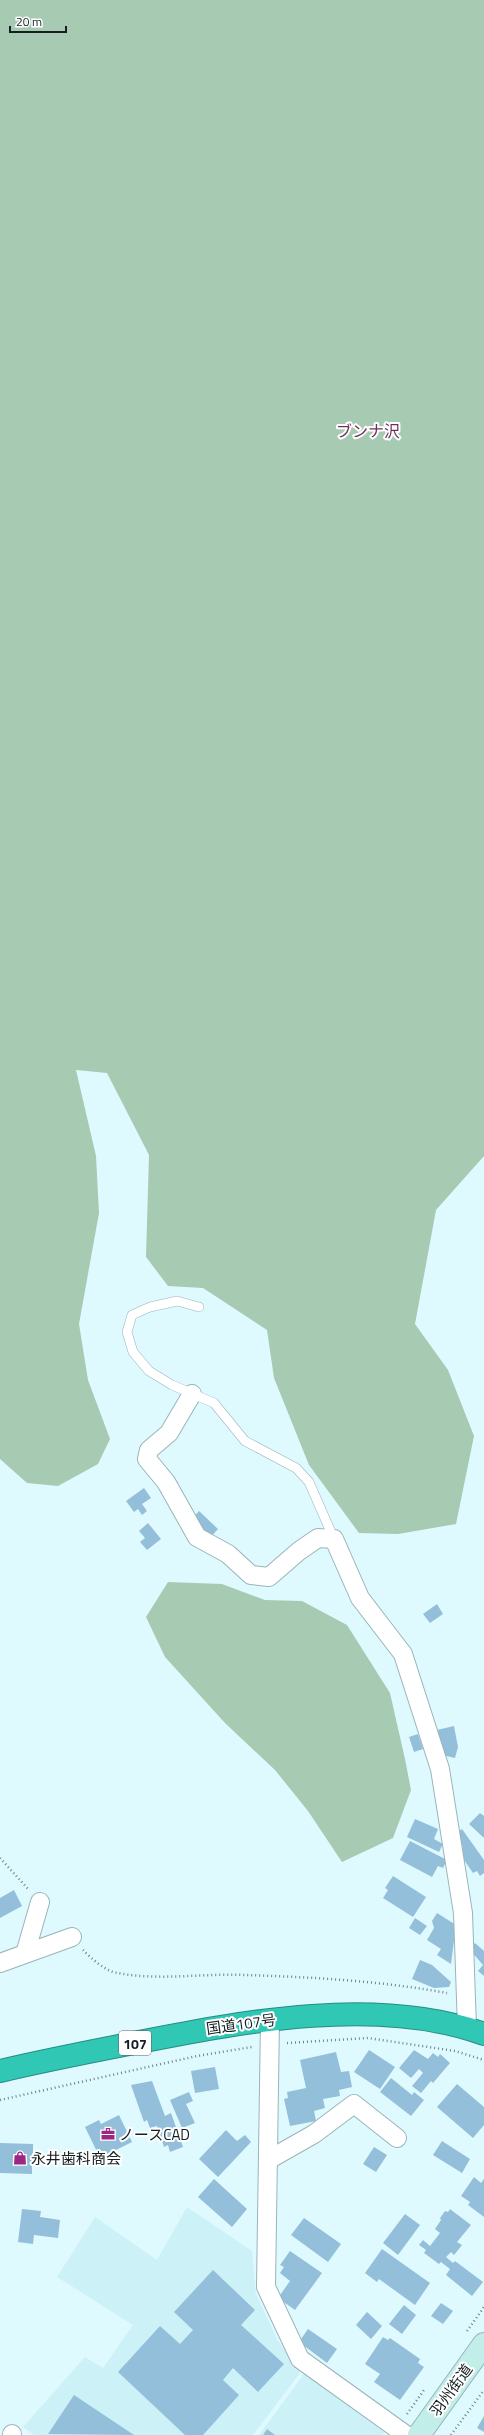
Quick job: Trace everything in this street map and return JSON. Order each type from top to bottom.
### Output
[{"type":"highway","name":"国道107号","points":[[0,2071],[90,2051],[270,2019],[354,2014],[428,2021],[476,2031]]},
{"type":"street","points":[[192,1394],[169,1433],[149,1450],[147,1459],[166,1482],[197,1537],[228,1554],[251,1575],[269,1577],[299,1551],[318,1538],[334,1539],[360,1598],[403,1654],[440,1769],[463,1913],[466,1996],[476,2031]]},
{"type":"street","points":[[24,1954],[40,1902]]},
{"type":"street","points":[[0,1963],[72,1937]]},
{"type":"street","points":[[270,2019],[270,2159],[266,2288],[300,2359],[406,2435]]},
{"type":"street","points":[[270,2159],[314,2134],[354,2104],[398,2138]]},
{"type":"street","name":"羽州街道","points":[[419,2435],[484,2344]]},
{"type":"lane","points":[[199,1307],[177,1302],[150,1307],[132,1315],[127,1332],[133,1352],[149,1371],[172,1385],[214,1403],[245,1440],[296,1468],[309,1482],[334,1539]]},
{"type":"path","points":[[0,1858],[40,1902]]},
{"type":"path","points":[[72,1937],[91,1957],[116,1973],[189,1977],[252,1975],[402,1985],[466,1996]]},
{"type":"path","points":[[0,2100],[197,2056],[270,2044],[368,2038],[455,2051],[484,2060]]},
{"type":"path","points":[[451,2435],[484,2390]]},
{"type":"shaded area","points":[[187,2207],[252,2251],[256,2294],[277,2339],[300,2373],[253,2435],[34,2435],[23,2427],[85,2357],[103,2368],[133,2325],[57,2277],[95,2217],[157,2260]]},
{"type":"shaded area","points":[[304,2374],[385,2432],[382,2435],[259,2435]]},
{"type":"green space","points":[[0,0],[484,0],[484,1156],[436,1210],[415,1324],[448,1370],[474,1436],[456,1524],[398,1534],[359,1533],[309,1465],[274,1378],[267,1330],[203,1288],[168,1286],[146,1257],[149,1155],[107,1073],[76,1070],[96,1156],[99,1213],[79,1324],[88,1380],[110,1439],[98,1464],[58,1486],[27,1483],[0,1459]]},
{"type":"green space","points":[[168,1582],[222,1584],[265,1600],[302,1601],[347,1625],[390,1693],[405,1759],[411,1790],[393,1838],[342,1862],[308,1811],[275,1770],[225,1723],[165,1657],[146,1617]]},
{"type":"building","points":[[144,1488],[151,1498],[142,1504],[147,1511],[142,1515],[138,1509],[134,1512],[126,1501]]},
{"type":"building","points":[[199,1511],[218,1529],[210,1538],[191,1520]]},
{"type":"building","points":[[148,1523],[161,1539],[147,1550],[140,1542],[145,1538],[139,1531]]},
{"type":"building","points":[[437,1604],[443,1614],[430,1623],[423,1614]]},
{"type":"building","points":[[454,1726],[458,1747],[455,1758],[442,1755],[437,1730]]},
{"type":"building","points":[[418,1734],[423,1749],[414,1752],[409,1737]]},
{"type":"building","points":[[480,1813],[484,1816],[484,1838],[469,1824]]},
{"type":"building","points":[[415,1819],[438,1829],[434,1839],[443,1844],[439,1852],[407,1837]]},
{"type":"building","points":[[462,1829],[484,1860],[484,1873],[480,1876],[477,1871],[473,1873],[458,1851],[463,1847],[455,1834]]},
{"type":"building","points":[[410,1841],[447,1860],[443,1868],[438,1866],[432,1877],[400,1860]]},
{"type":"building","points":[[393,1876],[426,1897],[413,1917],[383,1898],[388,1890],[385,1888]]},
{"type":"building","points":[[14,1890],[22,1906],[0,1918],[0,1898]]},
{"type":"building","points":[[437,1913],[456,1925],[451,1964],[437,1955],[441,1949],[427,1940],[434,1928],[432,1921]]},
{"type":"building","points":[[415,1918],[427,1926],[420,1935],[409,1928]]},
{"type":"building","points":[[475,1943],[484,1951],[484,1976],[478,1971],[483,1965],[470,1950]]},
{"type":"building","points":[[420,1960],[432,1965],[451,1982],[449,1987],[434,1988],[412,1979]]},
{"type":"building","points":[[369,2050],[395,2067],[380,2089],[354,2072]]},
{"type":"building","points":[[414,2050],[428,2059],[433,2053],[438,2057],[440,2054],[450,2063],[433,2083],[431,2081],[421,2093],[412,2086],[423,2073],[419,2069],[411,2078],[399,2068]]},
{"type":"building","points":[[336,2052],[341,2072],[349,2071],[352,2087],[339,2090],[340,2096],[323,2099],[325,2108],[314,2111],[316,2121],[290,2126],[284,2099],[288,2098],[287,2092],[306,2088],[300,2060]]},
{"type":"building","points":[[215,2067],[219,2089],[195,2093],[191,2071]]},
{"type":"building","points":[[391,2078],[412,2095],[414,2092],[424,2100],[411,2116],[380,2092]]},
{"type":"building","points":[[152,2081],[165,2116],[171,2113],[183,2147],[170,2152],[168,2145],[164,2147],[157,2126],[150,2128],[147,2120],[144,2122],[131,2085]]},
{"type":"building","points":[[457,2084],[484,2107],[484,2125],[473,2138],[437,2107]]},
{"type":"building","points":[[189,2092],[193,2101],[186,2104],[195,2123],[182,2128],[170,2100]]},
{"type":"building","name":"ノースCAD","points":[[119,2115],[132,2142],[100,2158],[85,2127],[99,2120],[101,2124]]},
{"type":"building","points":[[226,2130],[237,2141],[245,2135],[251,2142],[218,2177],[199,2159]]},
{"type":"building","points":[[442,2141],[470,2159],[462,2173],[433,2155]]},
{"type":"building","name":"永井歯科商会","points":[[0,2143],[33,2144],[33,2153],[39,2153],[39,2164],[32,2164],[32,2174],[0,2173]]},
{"type":"building","points":[[374,2147],[387,2155],[376,2172],[363,2164]]},
{"type":"building","points":[[474,2177],[481,2183],[484,2179],[484,2217],[468,2205],[470,2202],[461,2196]]},
{"type":"building","points":[[214,2179],[247,2209],[232,2227],[198,2197]]},
{"type":"building","points":[[22,2209],[41,2211],[40,2217],[60,2220],[58,2238],[34,2235],[33,2244],[18,2242]]},
{"type":"building","points":[[450,2209],[471,2225],[457,2242],[462,2245],[454,2255],[451,2252],[446,2257],[453,2263],[455,2261],[483,2282],[472,2296],[446,2275],[450,2269],[441,2262],[439,2264],[424,2253],[426,2250],[419,2245],[423,2240],[430,2246],[440,2233],[435,2229],[441,2220],[440,2218],[445,2211],[448,2212]]},
{"type":"building","points":[[405,2214],[420,2225],[398,2255],[383,2243]]},
{"type":"building","points":[[304,2218],[341,2244],[328,2262],[291,2235]]},
{"type":"building","points":[[382,2249],[430,2283],[415,2305],[379,2279],[377,2282],[365,2273]]},
{"type":"building","points":[[290,2251],[322,2273],[295,2310],[278,2298],[290,2281],[280,2273],[284,2267],[280,2265]]},
{"type":"building","points":[[213,2270],[255,2310],[241,2325],[284,2364],[258,2392],[233,2368],[223,2380],[239,2395],[203,2435],[185,2435],[118,2372],[160,2326],[180,2344],[193,2330],[174,2312]]},
{"type":"building","points":[[441,2303],[453,2311],[443,2324],[431,2316]]},
{"type":"building","points":[[404,2305],[416,2315],[402,2334],[389,2324]]},
{"type":"building","points":[[367,2312],[382,2326],[371,2339],[356,2325]]},
{"type":"building","points":[[308,2329],[337,2349],[327,2363],[299,2342]]},
{"type":"building","points":[[383,2337],[388,2340],[390,2338],[420,2359],[418,2363],[424,2367],[400,2400],[374,2382],[380,2374],[365,2364]]},
{"type":"building","points":[[74,2395],[134,2435],[48,2434]]},
{"type":"building","points":[[484,2416],[484,2432],[477,2428]]},
{"type":"building","points":[[267,2429],[275,2435],[263,2435]]},
{"type":"place","name":"ノースCAD","points":[[108,2134]]},
{"type":"place","name":"永井歯科商会","points":[[20,2158]]},
{"type":"district","name":"ブンナ沢","points":[[368,431]]}]
